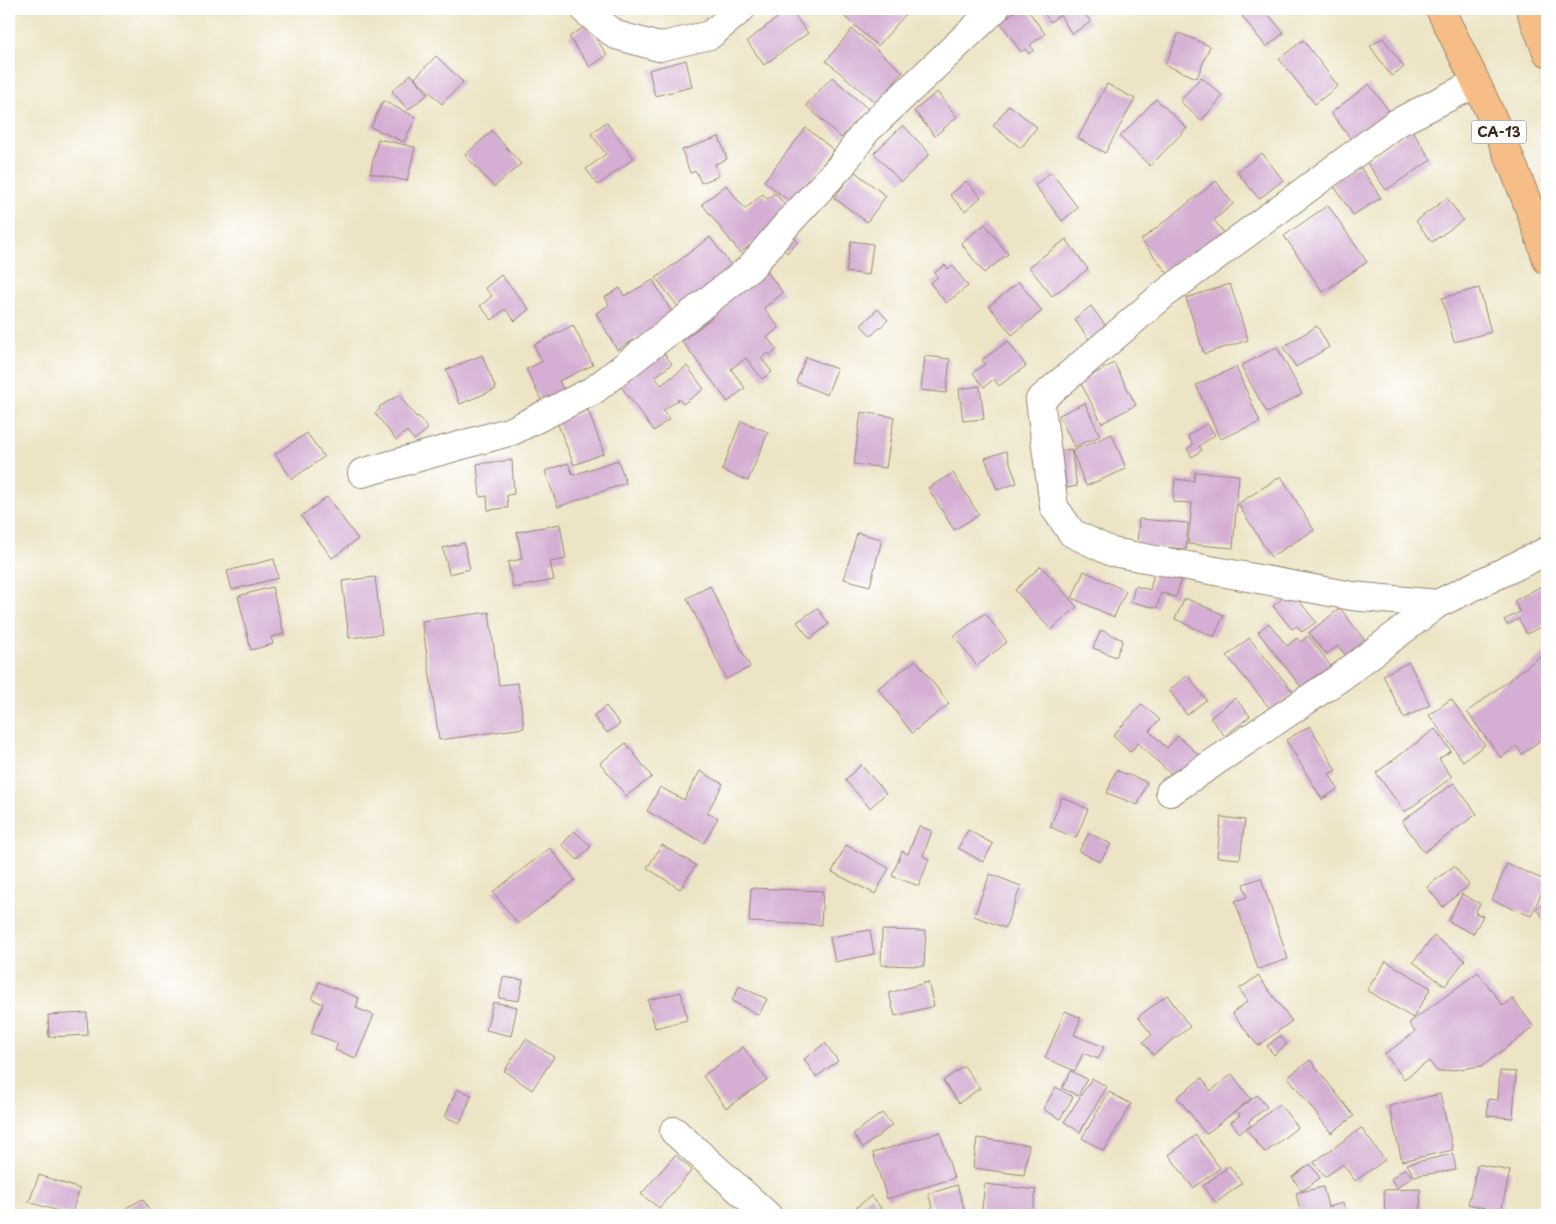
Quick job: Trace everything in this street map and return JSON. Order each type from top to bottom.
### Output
[{"type":"highway","name":"CA-13","points":[[1440,9],[1492,116],[1530,207],[1547,260]]},
{"type":"highway","points":[[1530,9],[1547,52]]},
{"type":"street","points":[[585,9],[616,35],[660,47],[710,35],[741,9]]},
{"type":"street","points":[[362,473],[512,431],[594,390],[750,268],[788,223],[841,166],[866,131],[995,9]]},
{"type":"street","points":[[1437,604],[1352,596],[1112,552],[1072,533],[1054,506],[1040,400],[1163,295],[1395,124],[1476,83]]},
{"type":"street","points":[[1170,792],[1338,679],[1437,604],[1547,551]]},
{"type":"street","points":[[674,1131],[767,1215]]},
{"type":"building","points":[[789,9],[808,33],[764,65],[747,41]]},
{"type":"building","points":[[839,9],[910,9],[878,46],[838,11]]},
{"type":"building","points":[[1019,9],[1027,9],[1045,34],[1030,45],[1034,50],[1029,54],[1025,49],[1021,52],[1000,22]]},
{"type":"building","points":[[1041,9],[1081,9],[1091,22],[1072,34],[1060,15],[1050,22]]},
{"type":"building","points":[[1251,9],[1264,9],[1284,33],[1266,47],[1242,16]]},
{"type":"building","points":[[587,25],[607,55],[590,67],[569,37]]},
{"type":"building","points":[[852,29],[903,72],[877,104],[826,61]]},
{"type":"building","points":[[1179,33],[1210,46],[1197,78],[1165,65]]},
{"type":"building","points":[[1383,38],[1404,67],[1391,76],[1370,46]]},
{"type":"building","points":[[1303,40],[1338,86],[1315,104],[1279,59]]},
{"type":"building","points":[[436,56],[463,82],[442,104],[415,78]]},
{"type":"building","points":[[686,60],[692,87],[655,96],[649,70]]},
{"type":"building","points":[[411,74],[428,94],[408,110],[392,91]]},
{"type":"building","points":[[832,77],[868,109],[841,138],[806,105]]},
{"type":"building","points":[[1201,77],[1223,96],[1201,121],[1180,101]]},
{"type":"building","points":[[1107,84],[1135,99],[1105,153],[1078,138]]},
{"type":"building","points":[[1369,84],[1392,115],[1354,143],[1331,113]]},
{"type":"building","points":[[937,92],[957,117],[935,136],[914,111]]},
{"type":"building","points":[[1156,99],[1187,128],[1150,166],[1120,137]]},
{"type":"building","points":[[383,101],[416,117],[404,142],[371,127]]},
{"type":"building","points":[[1009,105],[1037,127],[1021,148],[993,126]]},
{"type":"building","points":[[606,122],[634,158],[598,185],[586,169],[606,154],[591,134]]},
{"type":"building","points":[[903,125],[930,154],[901,182],[874,153]]},
{"type":"building","points":[[806,128],[834,150],[793,204],[764,181]]},
{"type":"building","points":[[1412,130],[1431,160],[1386,190],[1366,161]]},
{"type":"building","points":[[492,131],[521,164],[494,187],[465,155]]},
{"type":"building","points":[[719,137],[727,159],[715,164],[719,176],[701,183],[696,171],[690,173],[682,150]]},
{"type":"building","points":[[378,139],[415,147],[407,181],[370,173]]},
{"type":"building","points":[[1262,153],[1283,180],[1259,199],[1237,172]]},
{"type":"building","points":[[1359,165],[1381,198],[1353,215],[1332,183]]},
{"type":"building","points":[[854,171],[886,196],[867,222],[834,198]]},
{"type":"building","points":[[1051,172],[1078,208],[1062,221],[1035,185]]},
{"type":"building","points":[[966,181],[981,197],[965,211],[950,195]]},
{"type":"building","points":[[1216,181],[1233,204],[1214,220],[1227,237],[1173,280],[1141,240]]},
{"type":"building","points":[[726,185],[745,209],[763,194],[767,199],[775,193],[789,211],[768,231],[740,253],[702,204]]},
{"type":"building","points":[[1447,198],[1463,220],[1432,242],[1416,221]]},
{"type":"building","points":[[1328,205],[1367,262],[1323,292],[1284,236]]},
{"type":"building","points":[[985,224],[1008,254],[984,273],[961,243]]},
{"type":"building","points":[[786,230],[798,242],[787,253],[775,241]]},
{"type":"building","points":[[710,237],[733,268],[679,308],[656,278]]},
{"type":"building","points":[[1066,239],[1088,269],[1052,296],[1029,267]]},
{"type":"building","points":[[851,241],[873,244],[869,275],[846,272]]},
{"type":"building","points":[[945,265],[948,269],[953,266],[968,286],[946,303],[930,283],[938,277],[934,273]]},
{"type":"building","points":[[763,266],[783,293],[764,308],[779,328],[767,337],[777,350],[761,358],[772,372],[762,379],[746,358],[731,369],[745,388],[728,402],[682,341],[712,318],[707,312]]},
{"type":"building","points":[[501,275],[529,309],[515,321],[505,309],[492,320],[480,306],[492,296],[485,288]]},
{"type":"building","points":[[653,280],[674,316],[617,350],[596,313],[609,305],[605,297],[620,288],[624,296]]},
{"type":"building","points":[[1019,282],[1042,311],[1012,335],[989,306]]},
{"type":"building","points":[[1230,284],[1248,340],[1204,354],[1186,298]]},
{"type":"building","points":[[1479,288],[1491,332],[1454,342],[1442,298]]},
{"type":"building","points":[[1091,306],[1108,329],[1091,342],[1074,319]]},
{"type":"building","points":[[878,309],[888,320],[871,336],[861,325]]},
{"type":"building","points":[[573,325],[593,365],[559,381],[564,391],[542,402],[526,369],[542,362],[534,345]]},
{"type":"building","points":[[1317,326],[1329,347],[1296,367],[1283,347]]},
{"type":"building","points":[[1008,341],[1026,366],[999,386],[994,379],[984,387],[973,373],[985,364],[982,360]]},
{"type":"building","points":[[1277,347],[1302,394],[1267,413],[1241,366]]},
{"type":"building","points":[[663,352],[672,364],[655,377],[661,385],[687,366],[704,389],[683,404],[679,399],[663,411],[669,419],[654,431],[619,384]]},
{"type":"building","points":[[482,355],[496,389],[460,404],[446,370]]},
{"type":"building","points":[[925,356],[950,359],[946,393],[921,390]]},
{"type":"building","points":[[806,357],[837,369],[827,395],[796,382]]},
{"type":"building","points":[[1114,363],[1136,405],[1102,423],[1080,382]]},
{"type":"building","points":[[1236,367],[1260,422],[1220,439],[1196,385]]},
{"type":"building","points":[[980,386],[984,419],[963,421],[959,389]]},
{"type":"building","points":[[399,395],[428,429],[414,440],[407,431],[396,440],[375,413],[380,409],[379,407]]},
{"type":"building","points":[[1085,403],[1100,436],[1074,447],[1059,415]]},
{"type":"building","points":[[588,410],[604,453],[574,465],[557,422]]},
{"type":"building","points":[[861,412],[894,417],[886,468],[854,464]]},
{"type":"building","points":[[741,421],[768,432],[748,481],[722,470]]},
{"type":"building","points":[[1207,423],[1215,435],[1199,446],[1202,450],[1192,457],[1187,449],[1193,445],[1188,436]]},
{"type":"building","points":[[307,433],[324,457],[292,479],[275,454]]},
{"type":"building","points":[[1112,434],[1126,469],[1086,486],[1072,451]]},
{"type":"building","points":[[1071,449],[1077,486],[1067,488],[1061,451]]},
{"type":"building","points":[[1006,451],[1017,483],[997,490],[985,458]]},
{"type":"building","points":[[512,460],[514,494],[507,495],[508,508],[488,510],[487,496],[480,497],[477,464]]},
{"type":"building","points":[[618,460],[626,483],[558,507],[545,471],[568,463],[573,475]]},
{"type":"building","points":[[1195,472],[1239,475],[1233,548],[1188,544],[1192,503],[1173,502],[1175,479],[1194,481]]},
{"type":"building","points":[[953,473],[979,515],[954,530],[928,488]]},
{"type":"building","points":[[1281,476],[1314,530],[1271,557],[1238,504]]},
{"type":"building","points":[[327,497],[358,539],[332,558],[301,516]]},
{"type":"building","points":[[1139,519],[1188,523],[1186,549],[1137,545]]},
{"type":"building","points":[[560,524],[566,559],[550,562],[554,580],[513,588],[508,562],[522,559],[517,532]]},
{"type":"building","points":[[857,533],[882,539],[870,586],[844,579]]},
{"type":"building","points":[[464,543],[470,569],[449,574],[443,548]]},
{"type":"building","points":[[274,559],[278,578],[232,590],[227,571]]},
{"type":"building","points":[[1041,566],[1077,607],[1051,630],[1015,590]]},
{"type":"building","points":[[1155,569],[1182,576],[1176,597],[1161,593],[1157,608],[1131,602],[1135,586],[1150,590]]},
{"type":"building","points":[[1084,571],[1126,591],[1114,617],[1072,598]]},
{"type":"building","points":[[375,577],[382,634],[349,638],[342,581]]},
{"type":"building","points":[[1547,583],[1547,623],[1527,634],[1519,619],[1507,625],[1504,620],[1520,612],[1514,601]]},
{"type":"building","points":[[710,586],[750,667],[726,679],[687,598]]},
{"type":"building","points":[[272,587],[284,634],[271,637],[273,644],[251,650],[238,596]]},
{"type":"building","points":[[1291,591],[1316,622],[1302,632],[1297,626],[1292,629],[1273,606]]},
{"type":"building","points":[[1185,598],[1224,615],[1214,637],[1175,619]]},
{"type":"building","points":[[817,608],[829,624],[810,639],[797,622]]},
{"type":"building","points":[[1340,608],[1370,647],[1351,662],[1338,646],[1326,654],[1309,633]]},
{"type":"building","points":[[489,612],[499,685],[518,683],[524,728],[439,740],[422,621]]},
{"type":"building","points":[[985,613],[1007,642],[977,666],[954,636]]},
{"type":"building","points":[[1269,623],[1287,646],[1297,638],[1301,642],[1308,636],[1333,669],[1321,678],[1318,674],[1301,687],[1258,632]]},
{"type":"building","points":[[1101,630],[1123,640],[1116,657],[1093,648]]},
{"type":"building","points":[[1249,638],[1294,693],[1272,711],[1227,656]]},
{"type":"building","points":[[1547,651],[1547,735],[1522,754],[1516,746],[1501,758],[1467,712]]},
{"type":"building","points":[[916,660],[949,704],[912,733],[878,688]]},
{"type":"building","points":[[1409,662],[1430,705],[1404,718],[1383,675]]},
{"type":"building","points":[[1188,675],[1206,700],[1187,715],[1169,690]]},
{"type":"building","points":[[1235,698],[1250,716],[1225,736],[1210,718]]},
{"type":"building","points":[[1451,699],[1485,745],[1463,761],[1429,715]]},
{"type":"building","points":[[1142,704],[1160,720],[1149,731],[1167,748],[1178,736],[1202,758],[1179,782],[1138,743],[1130,752],[1113,736]]},
{"type":"building","points":[[606,706],[620,724],[607,733],[593,716]]},
{"type":"building","points":[[1310,726],[1336,770],[1329,774],[1338,789],[1322,799],[1286,740]]},
{"type":"building","points":[[1435,729],[1451,751],[1439,759],[1452,777],[1405,812],[1376,773]]},
{"type":"building","points":[[626,743],[652,777],[626,796],[600,763]]},
{"type":"building","points":[[861,765],[886,793],[870,808],[845,780]]},
{"type":"building","points":[[1116,770],[1147,782],[1138,805],[1107,793]]},
{"type":"building","points":[[700,771],[723,784],[707,813],[718,818],[704,843],[647,811],[660,787],[684,800]]},
{"type":"building","points":[[1454,783],[1477,814],[1424,852],[1402,821]]},
{"type":"building","points":[[1062,797],[1088,809],[1076,838],[1050,827]]},
{"type":"building","points":[[1221,817],[1245,820],[1240,859],[1217,857]]},
{"type":"building","points":[[919,826],[932,831],[923,856],[929,859],[919,886],[892,876],[902,851],[908,854]]},
{"type":"building","points":[[968,830],[993,844],[983,862],[958,848]]},
{"type":"building","points":[[574,831],[591,846],[578,860],[562,845]]},
{"type":"building","points":[[1089,833],[1111,844],[1100,862],[1079,851]]},
{"type":"building","points":[[662,845],[696,865],[680,889],[647,868]]},
{"type":"building","points":[[846,845],[889,868],[875,894],[832,872]]},
{"type":"building","points":[[550,848],[575,880],[518,924],[493,892]]},
{"type":"building","points":[[1507,864],[1547,881],[1531,916],[1492,900]]},
{"type":"building","points":[[1454,866],[1469,885],[1443,907],[1427,887]]},
{"type":"building","points":[[990,874],[1021,886],[1005,928],[974,916]]},
{"type":"building","points":[[1261,878],[1288,959],[1258,969],[1235,901],[1247,897],[1243,884]]},
{"type":"building","points":[[751,888],[823,891],[821,925],[749,922]]},
{"type":"building","points":[[1462,894],[1480,904],[1475,913],[1483,916],[1473,934],[1448,921]]},
{"type":"building","points":[[1547,900],[1547,922],[1536,909]]},
{"type":"building","points":[[870,930],[874,954],[835,962],[830,937]]},
{"type":"building","points":[[882,930],[926,931],[924,966],[881,965]]},
{"type":"building","points":[[1434,936],[1465,960],[1445,986],[1413,962]]},
{"type":"building","points":[[1386,961],[1431,988],[1413,1018],[1367,990]]},
{"type":"building","points":[[1478,972],[1503,1006],[1513,999],[1534,1027],[1482,1066],[1438,1072],[1429,1061],[1404,1079],[1385,1054],[1415,1032],[1409,1023]]},
{"type":"building","points":[[1258,976],[1292,1021],[1258,1046],[1232,1013],[1248,1001],[1239,989]]},
{"type":"building","points":[[503,977],[523,980],[519,1001],[499,998]]},
{"type":"building","points":[[319,982],[359,998],[356,1008],[374,1015],[356,1058],[335,1050],[338,1043],[311,1033],[323,1004],[312,999]]},
{"type":"building","points":[[928,982],[934,1006],[895,1016],[889,993]]},
{"type":"building","points":[[739,986],[767,999],[759,1015],[732,1001]]},
{"type":"building","points":[[681,992],[687,1020],[655,1028],[648,1000]]},
{"type":"building","points":[[1167,995],[1190,1027],[1153,1055],[1143,1042],[1152,1035],[1138,1017]]},
{"type":"building","points":[[493,1002],[517,1007],[511,1036],[486,1030]]},
{"type":"building","points":[[1065,1011],[1081,1018],[1074,1035],[1104,1047],[1098,1059],[1083,1053],[1075,1071],[1045,1058]]},
{"type":"building","points":[[87,1013],[88,1035],[49,1037],[48,1015]]},
{"type":"building","points":[[1280,1036],[1287,1044],[1274,1055],[1267,1046]]},
{"type":"building","points":[[526,1039],[554,1057],[532,1090],[504,1071]]},
{"type":"building","points":[[825,1043],[838,1061],[816,1077],[804,1059]]},
{"type":"building","points":[[743,1047],[767,1080],[726,1108],[703,1076]]},
{"type":"building","points":[[1310,1060],[1354,1116],[1331,1133],[1288,1077]]},
{"type":"building","points":[[964,1066],[980,1088],[959,1103],[943,1081]]},
{"type":"building","points":[[1071,1071],[1087,1079],[1078,1096],[1062,1088]]},
{"type":"building","points":[[1500,1071],[1516,1072],[1513,1118],[1487,1116],[1488,1099],[1498,1100]]},
{"type":"building","points":[[1232,1074],[1251,1099],[1206,1134],[1177,1097],[1202,1078],[1211,1091]]},
{"type":"building","points":[[1092,1078],[1107,1087],[1080,1132],[1064,1122]]},
{"type":"building","points":[[1056,1087],[1073,1097],[1060,1119],[1043,1109]]},
{"type":"building","points":[[457,1089],[472,1095],[460,1123],[445,1117]]},
{"type":"building","points":[[1109,1092],[1131,1104],[1104,1151],[1082,1138]]},
{"type":"building","points":[[1440,1094],[1453,1150],[1402,1161],[1389,1106]]},
{"type":"building","points":[[1257,1095],[1267,1107],[1248,1122],[1251,1125],[1240,1133],[1231,1122],[1240,1115],[1237,1111]]},
{"type":"building","points":[[1279,1104],[1298,1127],[1265,1153],[1247,1130]]},
{"type":"building","points":[[882,1113],[892,1125],[863,1148],[853,1134]]},
{"type":"building","points":[[1361,1128],[1385,1160],[1355,1181],[1343,1164],[1325,1177],[1314,1162]]},
{"type":"building","points":[[940,1132],[954,1178],[887,1199],[873,1153]]},
{"type":"building","points":[[1196,1135],[1220,1168],[1193,1188],[1169,1155]]},
{"type":"building","points":[[977,1138],[1029,1145],[1024,1175],[973,1168]]},
{"type":"building","points":[[1453,1154],[1456,1170],[1414,1176],[1407,1164]]},
{"type":"building","points":[[675,1155],[692,1170],[659,1208],[641,1194]]},
{"type":"building","points":[[1310,1164],[1320,1178],[1302,1191],[1292,1177]]},
{"type":"building","points":[[1478,1164],[1510,1171],[1501,1212],[1468,1204]]},
{"type":"building","points":[[1229,1166],[1242,1183],[1216,1203],[1203,1186]]},
{"type":"building","points":[[1405,1168],[1412,1177],[1397,1188],[1391,1179]]},
{"type":"building","points":[[39,1175],[80,1189],[71,1215],[29,1202]]},
{"type":"building","points":[[985,1184],[1036,1190],[1032,1215],[981,1215]]},
{"type":"building","points":[[957,1185],[966,1215],[920,1215],[933,1207],[928,1194]]},
{"type":"building","points":[[1323,1187],[1328,1207],[1343,1203],[1347,1215],[1301,1215],[1296,1193]]},
{"type":"building","points":[[1420,1189],[1421,1215],[1385,1215],[1384,1190]]},
{"type":"building","points":[[871,1196],[881,1208],[872,1215],[856,1215],[852,1211]]},
{"type":"building","points":[[143,1199],[152,1215],[130,1215],[126,1208]]}]
